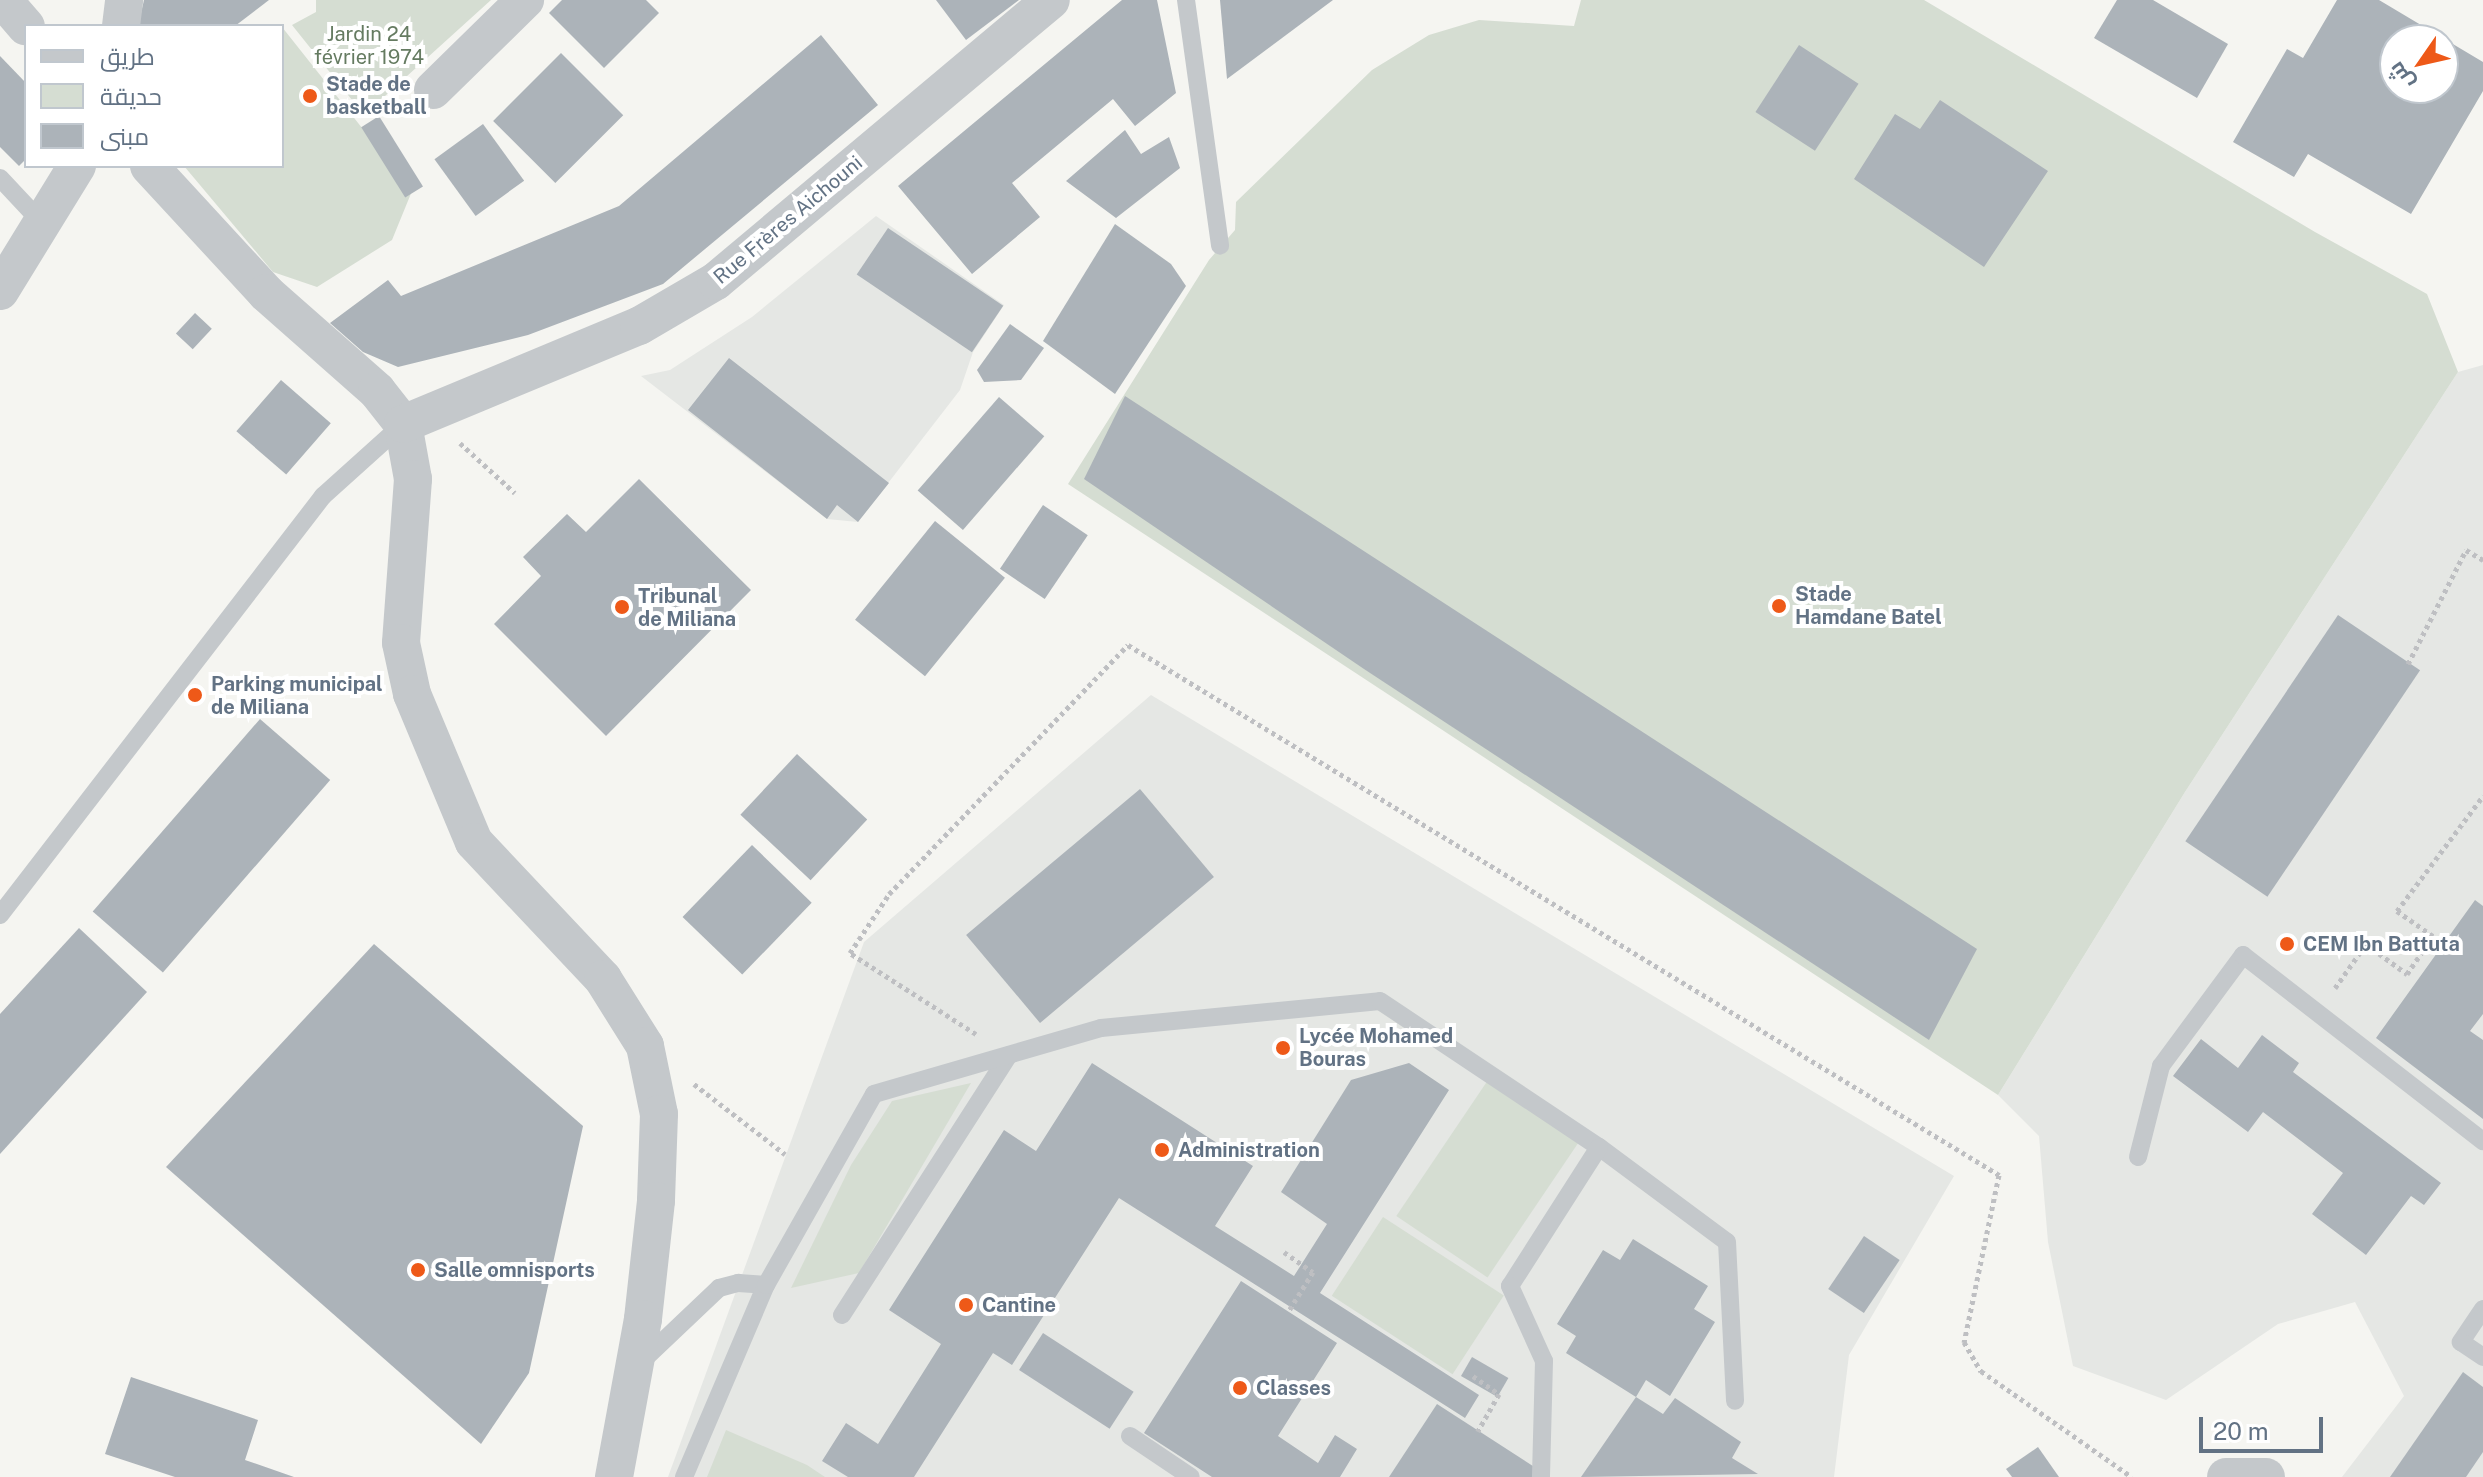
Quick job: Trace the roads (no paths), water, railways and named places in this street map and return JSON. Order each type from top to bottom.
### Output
[{"type":"street","points":[[3,0],[24,24]]},
{"type":"street","points":[[121,24],[124,0]]},
{"type":"street","points":[[433,90],[525,0]]},
{"type":"street","name":"Rue Frères Aichouni","points":[[403,424],[639,326],[716,281],[1051,0]]},
{"type":"street","points":[[0,291],[76,168]]},
{"type":"street","points":[[151,168],[266,293],[377,391],[403,424],[413,479],[401,643],[412,694],[474,842],[603,979],[645,1046],[659,1114],[657,1187],[643,1319],[614,1477]]},
{"type":"street","points":[[2226,1477],[2266,1477]]},
{"type":"lane","points":[[1186,0],[1220,246]]},
{"type":"lane","points":[[0,178],[43,224]]},
{"type":"lane","points":[[0,915],[323,496],[403,424]]},
{"type":"lane","points":[[2138,1157],[2161,1066],[2243,955],[2483,1141]]},
{"type":"lane","points":[[684,1477],[766,1285],[874,1094],[1101,1028],[1380,1001],[1599,1147],[1727,1242],[1735,1401]]},
{"type":"lane","points":[[842,1315],[1009,1055]]},
{"type":"lane","points":[[1541,1477],[1544,1361],[1510,1286],[1599,1147]]},
{"type":"lane","points":[[634,1368],[719,1288],[738,1283],[766,1285]]},
{"type":"lane","points":[[2483,1309],[2461,1342],[2483,1357]]},
{"type":"lane","points":[[1130,1436],[1191,1477]]},
{"type":"place","name":"Stade de basketball","points":[[310,96]]},
{"type":"place","name":"Stade Hamdane Batel","points":[[1779,606]]},
{"type":"place","name":"Tribunal de Miliana","points":[[622,607]]},
{"type":"place","name":"Parking municipal de Miliana","points":[[195,695]]},
{"type":"place","name":"CEM Ibn Battuta","points":[[2287,944]]},
{"type":"place","name":"Lycée Mohamed Bouras","points":[[1283,1048]]},
{"type":"place","name":"Administration","points":[[1162,1150]]},
{"type":"place","name":"Salle omnisports","points":[[418,1270]]},
{"type":"place","name":"Cantine","points":[[966,1305]]},
{"type":"place","name":"Classes","points":[[1240,1388]]},
{"type":"park label","name":"Jardin 24 février 1974","points":[[369,46]]}]
